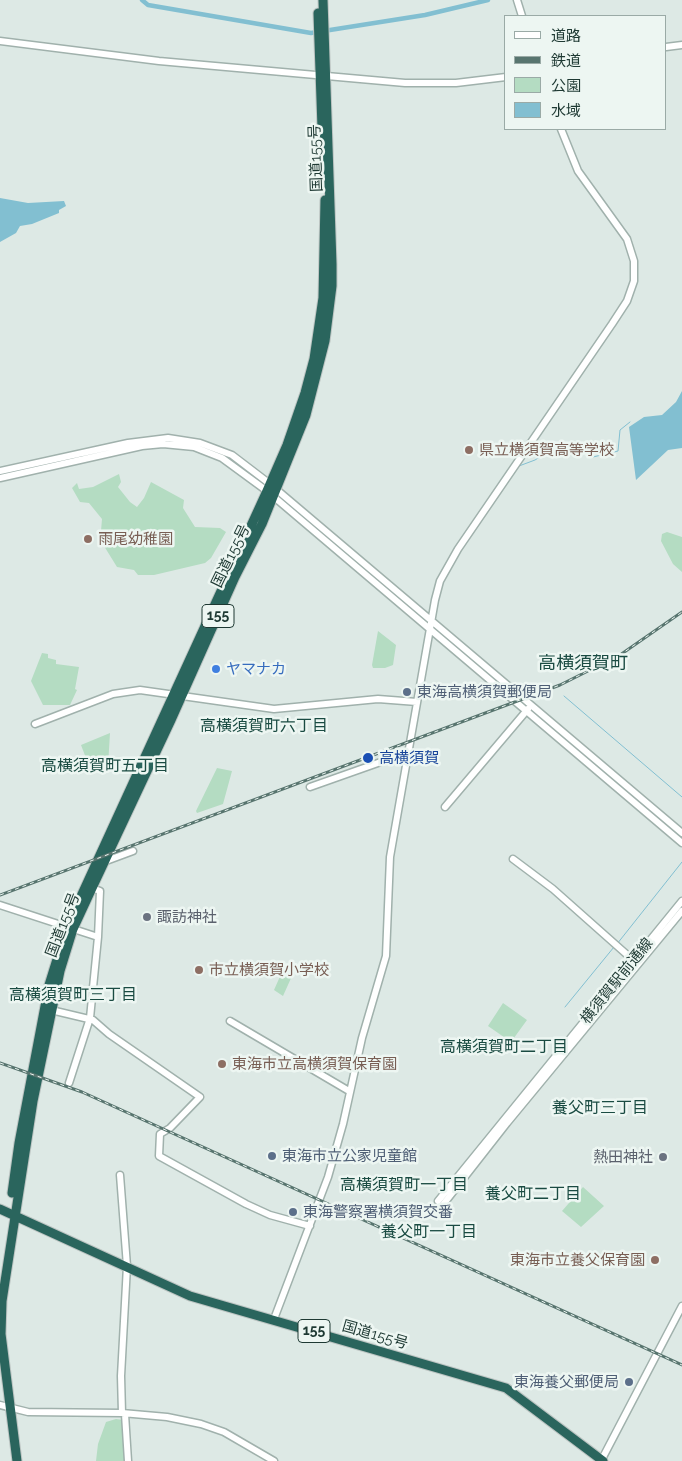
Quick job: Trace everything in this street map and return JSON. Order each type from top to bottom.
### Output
[{"type":"highway","name":"国道155号","points":[[318,0],[323,76]]},
{"type":"highway","name":"国道155号","points":[[17,1461],[5,1407],[1,1326],[2,1301],[19,1143],[49,985],[70,928],[272,490],[302,401],[320,330],[325,247],[324,0]]},
{"type":"highway","name":"国道155号","points":[[0,1280],[51,1010],[70,928],[106,861],[178,695]]},
{"type":"highway","points":[[0,1209],[12,1214]]},
{"type":"highway","name":"国道155号","points":[[12,1214],[190,1296],[506,1388],[526,1401],[602,1461]]},
{"type":"highway","name":"国道155号","points":[[0,1366],[12,1461]]},
{"type":"street","points":[[517,0],[522,15]]},
{"type":"street","points":[[0,41],[159,61],[428,84],[504,77]]},
{"type":"street","points":[[667,47],[682,45]]},
{"type":"street","points":[[274,1319],[328,1177],[362,1038],[386,956],[390,857],[435,600],[446,569],[612,324],[627,301],[634,281],[634,261],[627,239],[578,171],[562,130]]},
{"type":"street","points":[[0,471],[128,443],[168,438],[200,442],[224,451],[246,464],[272,490],[682,842]]},
{"type":"street","points":[[0,478],[142,446],[163,444],[209,452],[234,465],[272,490]]},
{"type":"street","points":[[35,724],[123,691],[147,690],[274,709],[378,699],[417,702]]},
{"type":"street","points":[[444,807],[528,708]]},
{"type":"street","points":[[528,708],[682,833]]},
{"type":"street","points":[[310,787],[409,752]]},
{"type":"street","points":[[106,861],[133,851]]},
{"type":"street","points":[[513,859],[554,889],[633,960]]},
{"type":"street","points":[[69,1082],[90,1018],[98,937],[100,891],[92,888]]},
{"type":"street","name":"横須賀駅前通線","points":[[682,901],[440,1204],[682,911]]},
{"type":"street","points":[[0,905],[98,937]]},
{"type":"street","points":[[51,1010],[90,1018],[109,1034],[200,1097],[170,1128],[160,1134],[159,1156],[246,1204],[270,1215],[310,1226]]},
{"type":"street","points":[[230,1021],[349,1091]]},
{"type":"street","points":[[120,1175],[127,1266],[120,1376],[128,1461]]},
{"type":"street","points":[[602,1461],[682,1306]]},
{"type":"street","points":[[5,1407],[28,1412],[167,1417],[201,1424],[224,1432],[274,1461]]},
{"type":"green space","points":[[119,474],[121,482],[118,487],[130,502],[137,507],[144,498],[151,482],[184,500],[183,508],[195,527],[220,528],[226,532],[211,558],[205,563],[154,575],[138,575],[134,570],[117,567],[104,546],[101,531],[102,519],[89,503],[80,502],[72,488],[77,483],[79,489],[93,487]]},
{"type":"green space","points":[[667,532],[682,537],[682,572],[673,564],[661,541],[662,534]]},
{"type":"green space","points":[[378,631],[396,645],[393,665],[385,668],[373,668],[372,665]]},
{"type":"green space","points":[[42,653],[48,654],[48,658],[56,660],[56,664],[79,667],[75,689],[77,690],[70,705],[43,705],[31,681]]},
{"type":"green space","points":[[110,733],[108,766],[89,766],[81,745]]},
{"type":"green space","points":[[217,768],[232,771],[223,804],[197,813],[196,811]]},
{"type":"green space","points":[[282,972],[292,976],[283,996],[274,990]]},
{"type":"green space","points":[[503,1003],[527,1020],[511,1042],[488,1026]]},
{"type":"green space","points":[[583,1187],[604,1206],[581,1227],[562,1211]]},
{"type":"green space","points":[[116,1419],[123,1420],[126,1461],[96,1461],[98,1444],[106,1422]]},
{"type":"water","points":[[0,198],[28,203],[64,201],[66,206],[59,210],[59,213],[32,224],[20,226],[16,233],[0,242]]},
{"type":"water","points":[[682,391],[682,448],[668,450],[636,480],[629,427],[644,417],[662,415],[676,402]]},
{"type":"waterway","points":[[142,0],[148,5],[311,33],[425,15],[488,0]]},
{"type":"waterway","points":[[519,466],[535,460],[548,452],[570,446],[583,448],[593,457],[618,451],[620,430],[630,422]]},
{"type":"waterway","points":[[564,696],[682,797]]},
{"type":"waterway","points":[[617,944],[682,862]]},
{"type":"waterway","points":[[565,1007],[614,947]]},
{"type":"railway","points":[[0,895],[560,685],[620,655],[682,612]]},
{"type":"railway","points":[[0,1063],[82,1092],[682,1365]]},
{"type":"place","name":"県立横須賀高等学校","points":[[469,450]]},
{"type":"place","name":"雨尾幼稚園","points":[[88,539]]},
{"type":"place","name":"ヤマナカ","points":[[216,669]]},
{"type":"place","name":"東海高横須賀郵便局","points":[[407,692]]},
{"type":"place","name":"高横須賀","points":[[368,758]]},
{"type":"place","name":"諏訪神社","points":[[147,917]]},
{"type":"place","name":"市立横須賀小学校","points":[[199,970]]},
{"type":"place","name":"東海市立高横須賀保育園","points":[[222,1064]]},
{"type":"place","name":"東海市立公家児童館","points":[[272,1156]]},
{"type":"place","name":"熱田神社","points":[[663,1157]]},
{"type":"place","name":"東海警察署横須賀交番","points":[[293,1212]]},
{"type":"place","name":"東海市立養父保育園","points":[[655,1260]]},
{"type":"place","name":"東海養父郵便局","points":[[629,1382]]},
{"type":"district","name":"高横須賀町","points":[[583,664]]},
{"type":"district","name":"高横須賀町六丁目","points":[[264,726]]},
{"type":"district","name":"高横須賀町五丁目","points":[[105,766]]},
{"type":"district","name":"高横須賀町三丁目","points":[[73,995]]},
{"type":"district","name":"高横須賀町二丁目","points":[[504,1047]]},
{"type":"district","name":"養父町三丁目","points":[[600,1108]]},
{"type":"district","name":"高横須賀町一丁目","points":[[404,1185]]},
{"type":"district","name":"養父町二丁目","points":[[533,1194]]},
{"type":"district","name":"養父町一丁目","points":[[429,1232]]}]
